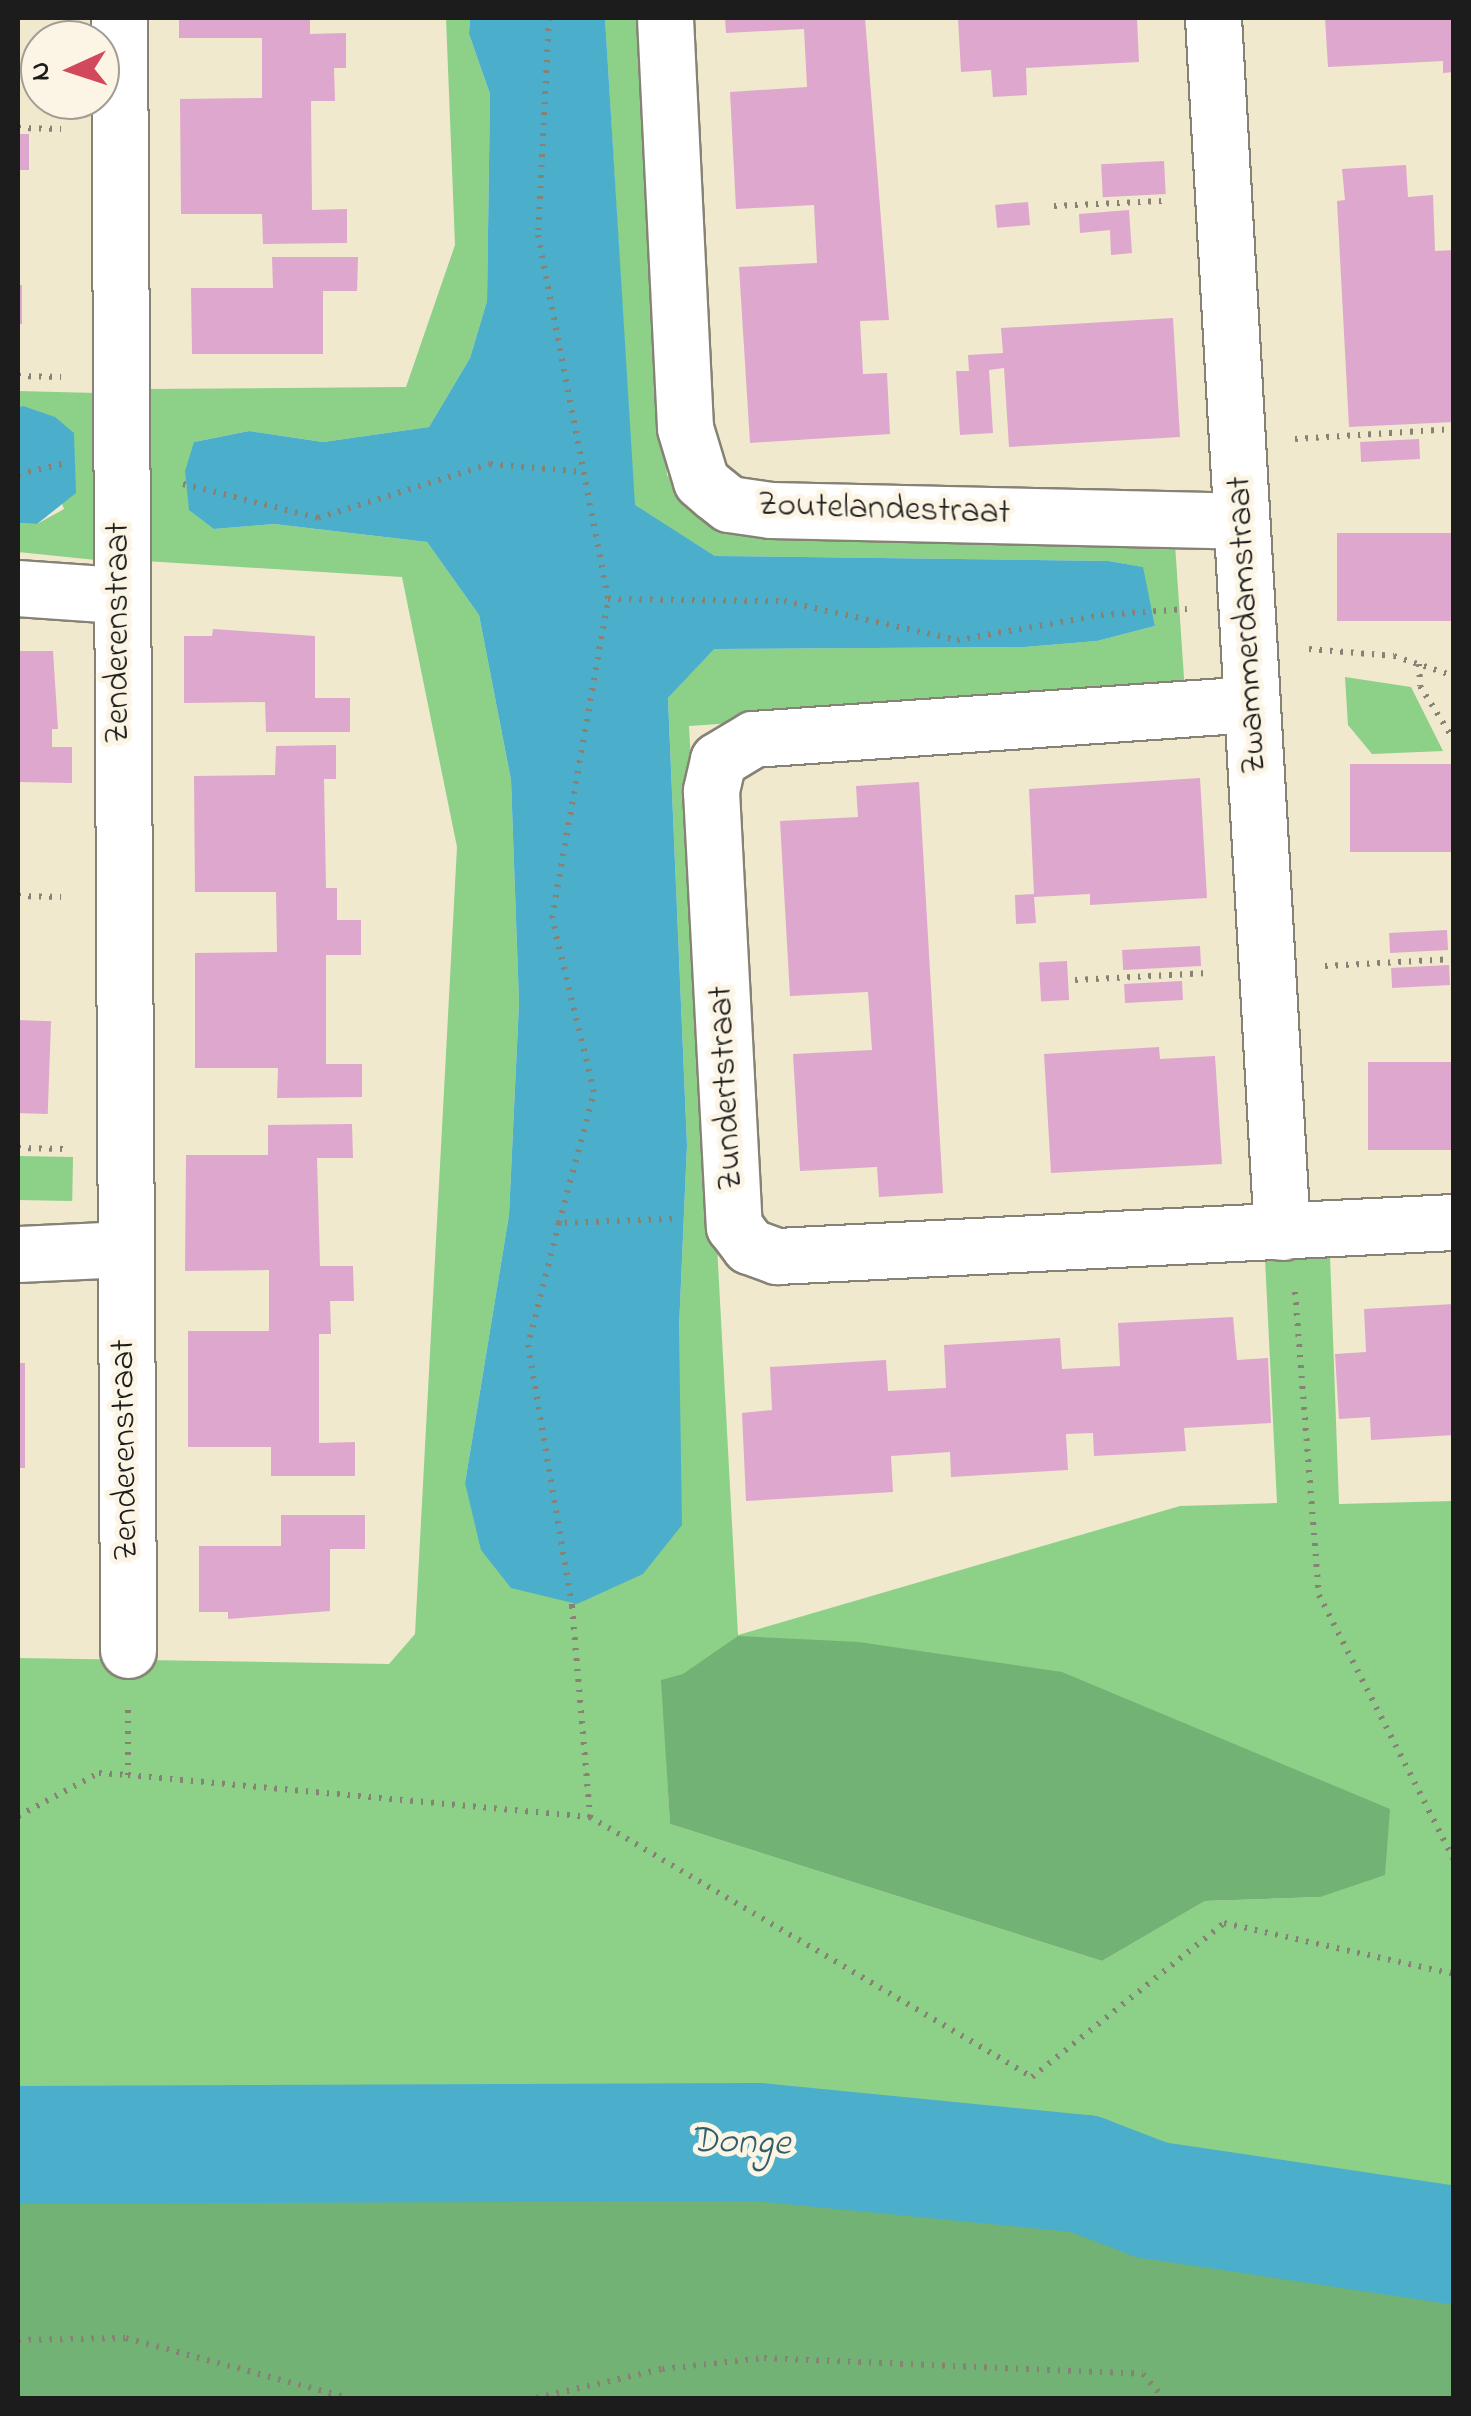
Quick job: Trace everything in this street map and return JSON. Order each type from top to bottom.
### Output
[{"type":"street","name":"Zenderenstraat","points":[[119,18],[118,595],[128,1650]]},
{"type":"street","name":"Zoutelandestraat","points":[[665,18],[684,428],[702,481],[715,493],[729,504],[771,510],[1241,521]]},
{"type":"street","name":"Zwammerdamstraat","points":[[1213,18],[1288,1256]]},
{"type":"street","points":[[18,588],[118,595]]},
{"type":"street","name":"Zundertstraat","points":[[1251,679],[753,739],[718,760],[711,791],[734,1226],[749,1246],[777,1256],[1288,1256],[1454,1222]]},
{"type":"street","points":[[18,1254],[124,1249]]},
{"type":"path","points":[[549,18],[538,235],[608,598]]},
{"type":"path","points":[[1054,206],[1223,198]]},
{"type":"path","points":[[1237,442],[1454,428]]},
{"type":"path","points":[[18,474],[68,463]]},
{"type":"path","points":[[166,480],[318,518],[490,464],[584,472]]},
{"type":"path","points":[[1251,679],[1344,647],[1454,676]]},
{"type":"path","points":[[1419,664],[1420,686],[1454,740]]},
{"type":"path","points":[[590,1817],[572,1606],[528,1345],[559,1223],[678,1219]]},
{"type":"path","points":[[1288,1256],[1319,1594],[1454,1860]]},
{"type":"path","points":[[128,1650],[128,1774]]},
{"type":"path","points":[[18,1816],[99,1773],[590,1817],[1032,2077],[1224,1922],[1454,1974]]},
{"type":"path","points":[[18,2340],[126,2338],[348,2398]]},
{"type":"path","points":[[536,2398],[662,2369],[764,2358],[1143,2374],[1163,2398]]},
{"type":"green space","points":[[446,18],[470,18],[469,34],[490,94],[487,301],[470,358],[429,427],[323,442],[249,431],[194,442],[214,529],[274,524],[427,542],[479,615],[511,780],[519,1003],[509,1215],[465,1483],[679,1328],[687,1145],[668,698],[713,649],[1025,647],[1097,641],[1155,626],[1142,567],[1109,561],[715,556],[634,505],[605,18],[645,18],[667,475],[702,513],[1175,544],[1185,693],[689,726],[738,1635],[1180,1506],[1277,1503],[1265,1259],[1330,1255],[1339,1504],[1453,1501],[1453,2224],[1152,2185],[986,2150],[848,2135],[486,2121],[18,2127],[18,1658],[389,1664],[415,1634],[457,847],[402,577],[145,561],[147,389],[406,387],[455,245]],"holes":[[[683,1675],[1320,1897],[1205,1901],[1102,1961],[670,1824],[662,1680]]]},
{"type":"green space","points":[[18,391],[97,393],[96,560],[18,552],[18,523],[37,524],[64,509],[23,406],[18,407]]},
{"type":"green space","points":[[1345,677],[1411,687],[1443,751],[1372,754],[1348,725]]},
{"type":"green space","points":[[18,1156],[73,1157],[72,1201],[18,1200]]},
{"type":"green space","points":[[738,1636],[859,1642],[1062,1672],[1390,1809],[1385,1875],[1320,1897],[1205,1901],[1102,1961],[670,1824],[661,1680],[683,1674]]},
{"type":"green space","points":[[486,2121],[848,2135],[986,2150],[1152,2185],[1453,2224],[1453,2398],[18,2398],[18,2127]]},
{"type":"water","points":[[470,18],[605,18],[635,505],[715,556],[1109,561],[1143,567],[1155,626],[1097,641],[1025,647],[714,649],[668,698],[687,1145],[679,1328],[682,1525],[643,1574],[577,1604],[511,1588],[481,1550],[465,1483],[509,1215],[519,1003],[511,780],[479,615],[427,542],[274,524],[214,529],[189,510],[185,471],[194,442],[249,431],[323,442],[429,427],[470,358],[487,301],[490,94],[469,34]]},
{"type":"water","points":[[18,407],[55,417],[74,433],[76,493],[37,524],[18,523]]},
{"type":"building","points":[[179,18],[310,18],[310,34],[346,33],[346,68],[334,68],[335,101],[311,101],[312,210],[347,209],[347,243],[263,244],[262,214],[181,214],[180,99],[262,98],[262,38],[179,38]]},
{"type":"building","points":[[725,18],[865,18],[889,320],[860,321],[863,374],[887,373],[890,434],[750,443],[739,267],[817,263],[814,205],[736,209],[730,92],[807,87],[804,29],[726,33]]},
{"type":"building","points":[[958,18],[1137,18],[1139,62],[1026,68],[1027,95],[993,97],[991,70],[961,72]]},
{"type":"building","points":[[1325,18],[1454,18],[1454,72],[1443,73],[1443,61],[1328,67]]},
{"type":"building","points":[[18,134],[29,134],[29,170],[18,170]]},
{"type":"building","points":[[1164,161],[1166,194],[1103,197],[1101,164]]},
{"type":"building","points":[[1406,165],[1408,197],[1433,195],[1435,251],[1454,250],[1454,422],[1349,427],[1337,201],[1345,200],[1342,169]]},
{"type":"building","points":[[1028,202],[1030,225],[997,228],[995,205]]},
{"type":"building","points":[[1129,210],[1132,253],[1111,255],[1110,230],[1080,233],[1079,214]]},
{"type":"building","points":[[272,257],[358,257],[357,291],[323,291],[323,354],[192,354],[191,288],[273,288]]},
{"type":"building","points":[[18,285],[22,285],[22,324],[18,324]]},
{"type":"building","points":[[1173,318],[1180,437],[1009,447],[1004,368],[989,370],[993,433],[960,435],[956,371],[969,371],[968,355],[1003,353],[1001,328]]},
{"type":"building","points":[[1419,439],[1420,459],[1361,462],[1360,442]]},
{"type":"building","points":[[1337,533],[1454,533],[1454,621],[1337,621]]},
{"type":"building","points":[[213,629],[315,636],[315,698],[350,698],[350,732],[266,732],[265,702],[184,703],[184,636],[212,636]]},
{"type":"building","points":[[18,651],[53,651],[58,729],[52,729],[52,747],[72,747],[72,783],[18,782]]},
{"type":"building","points":[[336,745],[336,779],[324,779],[326,888],[337,888],[337,920],[361,920],[361,955],[326,955],[326,1064],[362,1064],[362,1097],[277,1098],[278,1068],[195,1068],[195,953],[277,952],[276,892],[195,892],[194,776],[275,775],[276,746]]},
{"type":"building","points":[[1350,764],[1454,764],[1454,852],[1350,852]]},
{"type":"building","points":[[1200,778],[1207,898],[1090,905],[1090,894],[1034,897],[1036,923],[1016,924],[1015,895],[1034,894],[1029,789]]},
{"type":"building","points":[[919,782],[943,1193],[879,1197],[877,1167],[800,1171],[793,1054],[872,1050],[868,992],[790,996],[780,821],[858,817],[856,786]]},
{"type":"building","points":[[1447,930],[1448,950],[1390,953],[1389,933]]},
{"type":"building","points":[[1200,946],[1201,966],[1123,970],[1122,950]]},
{"type":"building","points":[[1067,961],[1069,1000],[1041,1001],[1039,962]]},
{"type":"building","points":[[1449,965],[1450,985],[1392,988],[1391,968]]},
{"type":"building","points":[[1182,981],[1183,1000],[1125,1003],[1124,984]]},
{"type":"building","points":[[18,1020],[51,1021],[48,1114],[18,1113]]},
{"type":"building","points":[[1159,1047],[1160,1059],[1215,1056],[1222,1164],[1051,1173],[1044,1054]]},
{"type":"building","points":[[1368,1062],[1454,1062],[1454,1150],[1368,1150]]},
{"type":"building","points":[[352,1124],[353,1158],[317,1158],[320,1266],[353,1266],[354,1301],[330,1301],[331,1334],[319,1334],[319,1443],[355,1442],[355,1476],[271,1476],[271,1447],[188,1447],[188,1331],[269,1331],[269,1270],[185,1271],[186,1155],[268,1155],[268,1125]]},
{"type":"building","points":[[1454,1304],[1454,1435],[1371,1440],[1370,1417],[1339,1419],[1335,1354],[1366,1352],[1364,1309]]},
{"type":"building","points":[[1233,1317],[1237,1360],[1268,1358],[1271,1423],[1184,1428],[1186,1451],[1094,1456],[1093,1433],[1066,1434],[1068,1470],[951,1477],[950,1452],[891,1456],[893,1492],[746,1501],[742,1413],[772,1410],[770,1367],[886,1360],[888,1391],[946,1388],[944,1345],[1060,1338],[1062,1369],[1120,1366],[1118,1323]]},
{"type":"building","points":[[18,1363],[25,1363],[25,1468],[18,1468]]},
{"type":"building","points":[[281,1515],[365,1515],[365,1549],[330,1549],[330,1611],[228,1619],[228,1612],[199,1612],[199,1546],[281,1546]]},
{"type":"waterway","name":"Donge","points":[[18,2145],[758,2142],[1084,2174],[1152,2200],[1454,2245]]}]
